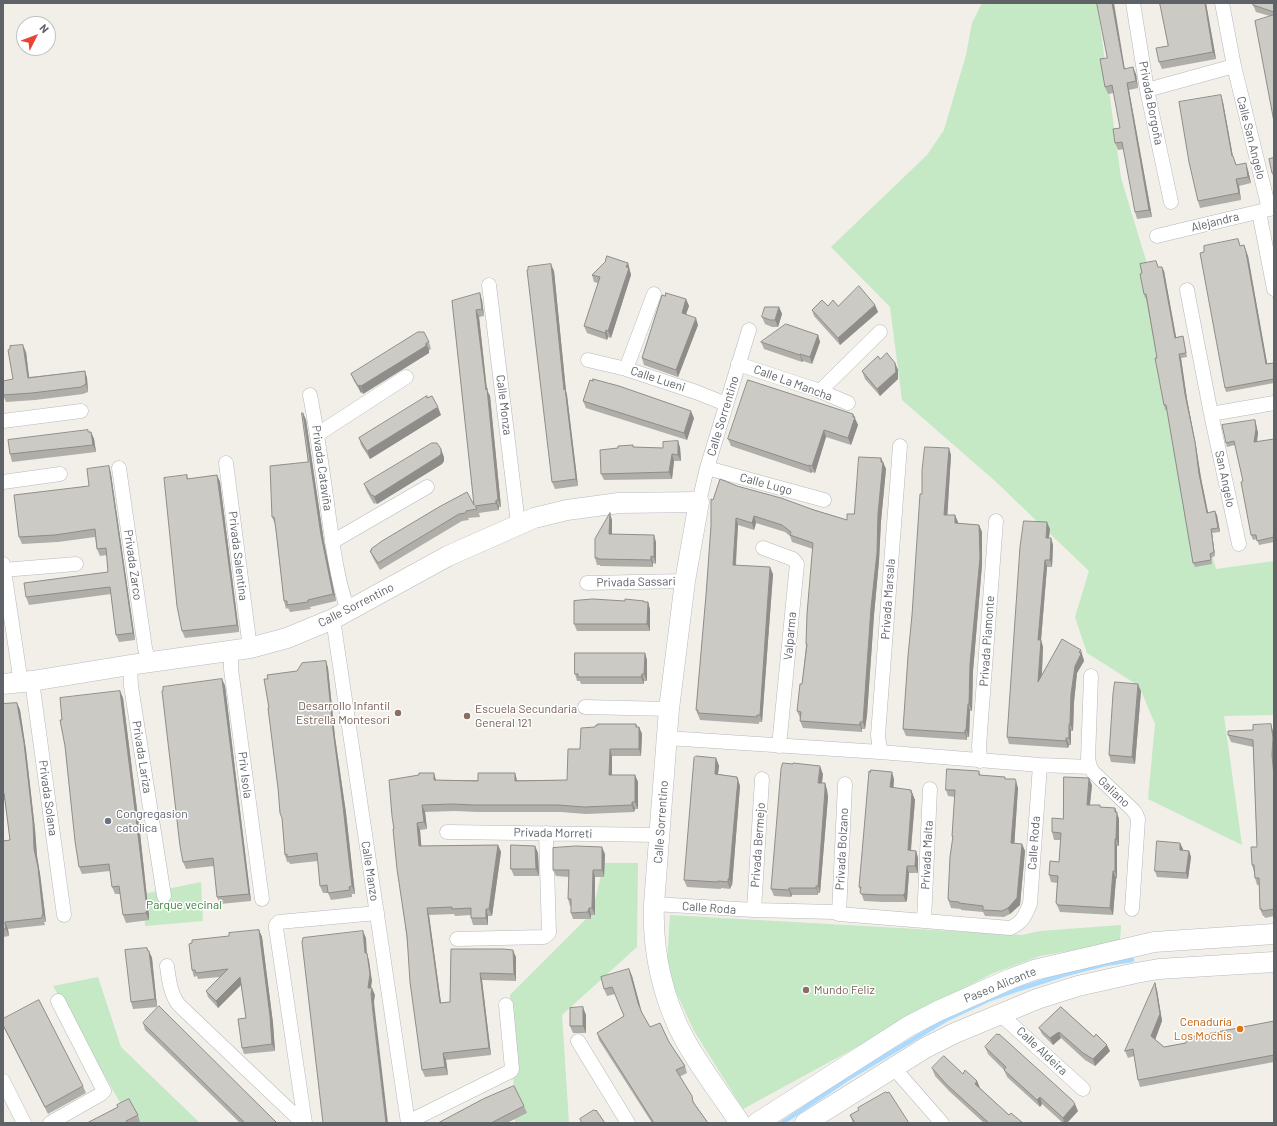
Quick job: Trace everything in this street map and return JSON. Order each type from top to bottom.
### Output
[{"type":"street","name":"Privada Borgoña","points":[[1133,3],[1147,90],[1171,202]]},
{"type":"street","name":"Calle San Angelo","points":[[1222,3],[1234,66],[1267,210],[1274,289]]},
{"type":"street","points":[[1147,90],[1234,66]]},
{"type":"street","name":"Alejandra","points":[[1157,236],[1267,210]]},
{"type":"street","name":"Calle Monza","points":[[489,285],[518,524]]},
{"type":"street","name":"San Angelo","points":[[1187,290],[1211,414],[1239,544]]},
{"type":"street","points":[[626,369],[654,294]]},
{"type":"street","name":"Calle Sorrentino","points":[[740,1123],[686,1042],[669,1004],[659,965],[654,934],[654,904],[669,709],[685,581],[699,502],[707,468],[749,330]]},
{"type":"street","points":[[820,391],[880,332]]},
{"type":"street","name":"Calle Lueni","points":[[588,360],[626,369],[726,404]]},
{"type":"street","name":"Calle La Mancha","points":[[738,364],[820,391],[848,403]]},
{"type":"street","points":[[318,434],[406,377]]},
{"type":"street","name":"Privada Cataviña","points":[[310,395],[318,434],[332,542],[340,588],[340,615]]},
{"type":"street","points":[[1211,414],[1274,403]]},
{"type":"street","points":[[3,421],[81,411]]},
{"type":"street","name":"Privada Marsala","points":[[880,752],[878,735],[900,446]]},
{"type":"street","name":"Privada Salentina","points":[[226,463],[241,649]]},
{"type":"street","name":"Privada Zarco","points":[[119,468],[145,648],[139,664]]},
{"type":"street","name":"Calle Lugo","points":[[707,468],[824,500]]},
{"type":"street","points":[[3,482],[60,474]]},
{"type":"street","points":[[332,542],[427,487]]},
{"type":"street","name":"Calle Sorrentino","points":[[19,683],[241,649],[287,638],[340,615],[448,556],[534,518],[567,510],[619,503],[699,502]]},
{"type":"street","name":"Privada Piamonte","points":[[980,761],[979,746],[996,521]]},
{"type":"street","name":"Valparma","points":[[763,548],[794,560],[797,564],[779,746]]},
{"type":"street","points":[[3,568],[76,564]]},
{"type":"street","name":"Privada Solana","points":[[3,568],[19,683],[64,915]]},
{"type":"street","name":"Privada Sassari","points":[[586,583],[685,581]]},
{"type":"street","name":"Calle Manzo","points":[[340,615],[377,913],[408,1123]]},
{"type":"street","name":"Priv Isola","points":[[241,649],[231,669],[262,899]]},
{"type":"street","name":"Privada Lariza","points":[[139,664],[131,686],[164,896]]},
{"type":"street","name":"Galiano","points":[[1091,676],[1088,759],[1090,767],[1093,772],[1136,814],[1138,819],[1132,909]]},
{"type":"street","points":[[585,706],[669,709]]},
{"type":"street","points":[[667,738],[880,752],[980,761],[1090,767]]},
{"type":"street","name":"Calle Roda","points":[[654,904],[754,910],[834,912],[839,914],[1010,928],[1019,924],[1024,918],[1030,904],[1040,765]]},
{"type":"street","name":"Privada Bermejo","points":[[754,910],[762,779]]},
{"type":"street","name":"Privada Bolzano","points":[[839,914],[845,784]]},
{"type":"street","name":"Privada Malta","points":[[924,921],[930,789]]},
{"type":"street","name":"Privada Morreti","points":[[448,832],[659,835]]},
{"type":"street","points":[[457,939],[547,936],[549,933],[546,833]]},
{"type":"street","points":[[304,1123],[276,925],[279,922],[377,913]]},
{"type":"street","name":"Paseo Alicante","points":[[757,1123],[909,1026],[1004,981],[1034,970],[1154,942],[1274,934]]},
{"type":"street","points":[[1154,942],[1159,969]]},
{"type":"street","points":[[816,1120],[893,1067],[925,1048],[955,1033],[1037,999],[1078,986],[1159,969],[1274,962]]},
{"type":"street","points":[[167,966],[172,993],[174,999],[179,1005],[304,1123]]},
{"type":"street","points":[[50,1123],[104,1091],[58,1001]]},
{"type":"street","points":[[408,1123],[511,1071],[506,1006]]},
{"type":"street","name":"Calle Aldeira","points":[[1000,1014],[1083,1089]]},
{"type":"street","points":[[578,1041],[628,1123]]},
{"type":"street","points":[[893,1067],[942,1123]]},
{"type":"street","points":[[3,1081],[24,1123]]},
{"type":"green space","points":[[982,3],[1097,3],[1121,178],[1152,280],[1202,520],[1216,569],[1274,561],[1274,715],[1224,716],[1242,845],[1148,799],[1155,724],[1139,686],[1087,653],[1075,617],[1089,571],[994,480],[902,400],[890,307],[831,247],[927,155],[944,130],[966,55],[972,23]]},
{"type":"green space","points":[[604,863],[638,863],[637,947],[562,1015],[569,1123],[515,1123],[510,995],[592,913]]},
{"type":"green space","name":"Parque vecinal","points":[[201,882],[203,921],[145,926],[143,894]]},
{"type":"green space","points":[[670,915],[1022,935],[1040,931],[1121,925],[1120,942],[1040,956],[991,974],[743,1109],[694,1031],[675,990],[667,963]]},
{"type":"green space","points":[[98,977],[121,1047],[200,1123],[135,1123],[125,1111],[53,986]]},
{"type":"building","points":[[1097,3],[1112,3],[1124,69],[1133,67],[1136,81],[1127,83],[1149,210],[1135,212],[1122,142],[1115,143],[1113,129],[1120,128],[1112,85],[1105,87],[1100,59],[1107,58]]},
{"type":"building","points":[[1160,3],[1205,3],[1213,52],[1159,62],[1156,48],[1168,46]]},
{"type":"building","points":[[1253,3],[1274,3],[1274,12],[1253,5]]},
{"type":"building","points":[[1274,15],[1274,122],[1255,21]]},
{"type":"building","points":[[1221,95],[1232,156],[1236,165],[1246,163],[1248,177],[1236,179],[1239,193],[1198,201],[1189,162],[1179,102]]},
{"type":"building","points":[[1274,158],[1274,173],[1272,173],[1269,159]]},
{"type":"building","points":[[1238,239],[1240,246],[1244,245],[1246,252],[1266,364],[1274,363],[1274,379],[1225,388],[1200,253],[1204,252],[1204,246]]},
{"type":"building","points":[[607,256],[628,263],[626,267],[629,268],[608,331],[606,330],[605,333],[584,326],[600,277],[592,275],[605,262]]},
{"type":"building","points":[[1156,261],[1158,267],[1162,267],[1175,338],[1183,336],[1186,353],[1179,354],[1185,394],[1195,442],[1199,474],[1207,513],[1215,511],[1218,528],[1211,529],[1214,552],[1210,554],[1211,560],[1193,563],[1166,405],[1164,405],[1155,358],[1157,358],[1146,294],[1144,294],[1140,274],[1142,273],[1140,264]]},
{"type":"building","points":[[551,264],[564,390],[565,388],[576,479],[552,482],[527,270],[528,267]]},
{"type":"building","points":[[859,286],[875,305],[838,338],[812,310],[822,300],[828,306],[833,300],[838,306]]},
{"type":"building","points":[[480,293],[482,309],[476,310],[486,390],[487,388],[498,500],[496,500],[496,503],[475,506],[477,509],[459,514],[378,563],[370,551],[382,541],[467,492],[474,505],[452,301]]},
{"type":"building","points":[[666,293],[686,299],[682,313],[696,318],[676,370],[642,358],[662,295],[665,296]]},
{"type":"building","points":[[765,307],[779,307],[775,320],[762,317]]},
{"type":"building","points":[[786,324],[818,335],[810,357],[761,342]]},
{"type":"building","points":[[418,332],[424,332],[429,342],[426,343],[426,346],[361,386],[358,386],[351,374]]},
{"type":"building","points":[[23,345],[28,378],[85,371],[86,384],[81,387],[3,395],[3,381],[13,379],[8,350],[10,349],[10,346]]},
{"type":"building","points":[[887,353],[895,363],[896,372],[877,389],[862,371],[878,356],[880,359]]},
{"type":"building","points":[[593,379],[619,386],[691,411],[684,433],[583,401],[590,380],[593,381]]},
{"type":"building","points":[[748,380],[853,414],[853,417],[855,417],[848,438],[824,430],[812,466],[728,439]]},
{"type":"building","points":[[427,396],[427,398],[432,396],[438,407],[367,451],[359,438]]},
{"type":"building","points":[[302,413],[321,535],[333,594],[308,600],[308,602],[287,605],[287,601],[284,601],[276,530],[274,517],[272,517],[270,466],[308,462]]},
{"type":"building","points":[[1255,420],[1256,429],[1254,442],[1274,439],[1274,537],[1257,541],[1256,535],[1251,535],[1241,482],[1243,481],[1234,441],[1226,443],[1222,425]]},
{"type":"building","points":[[88,430],[88,432],[91,432],[93,445],[10,454],[8,440]]},
{"type":"building","points":[[678,441],[678,455],[672,454],[669,472],[601,474],[600,450],[618,448],[618,446],[633,445],[633,447],[663,448],[663,442]]},
{"type":"building","points":[[432,443],[437,443],[441,449],[441,454],[439,456],[374,497],[373,495],[372,496],[364,484]]},
{"type":"building","points":[[925,447],[949,448],[944,515],[955,515],[955,523],[979,525],[980,558],[970,664],[969,704],[965,733],[903,729],[920,494],[922,494],[922,471]]},
{"type":"building","points":[[859,457],[881,458],[881,462],[883,462],[863,722],[860,722],[860,725],[800,721],[801,712],[797,711],[807,644],[807,614],[813,543],[790,535],[791,532],[782,525],[754,516],[752,523],[736,518],[733,565],[770,567],[760,715],[757,715],[757,717],[698,713],[698,710],[696,710],[711,526],[711,499],[713,500],[720,479],[737,486],[781,498],[847,520],[847,514],[854,514]]},
{"type":"building","points":[[109,466],[133,633],[116,635],[110,587],[26,597],[24,583],[108,572],[106,548],[97,549],[95,529],[55,535],[19,537],[14,495],[89,486],[87,469]]},
{"type":"building","points":[[187,475],[187,479],[217,475],[237,625],[182,631],[177,606],[164,478]]},
{"type":"building","points":[[610,513],[609,534],[654,535],[654,557],[651,556],[651,560],[595,558],[595,539]]},
{"type":"building","points":[[1024,521],[1047,522],[1046,538],[1051,538],[1050,560],[1045,560],[1038,640],[1041,640],[1038,682],[1062,639],[1081,650],[1079,652],[1081,654],[1075,666],[1071,694],[1069,738],[1066,738],[1066,741],[1007,737],[1020,547]]},
{"type":"building","points":[[593,599],[625,601],[625,599],[648,602],[647,624],[574,624],[574,601]]},
{"type":"building","points":[[575,653],[645,653],[644,674],[642,674],[641,677],[578,677],[578,674],[575,674]]},
{"type":"building","points":[[326,661],[352,886],[349,887],[350,890],[328,893],[327,885],[320,886],[317,853],[287,857],[287,854],[285,855],[269,708],[264,679],[268,679],[267,675],[297,671],[302,663]]},
{"type":"building","points":[[222,679],[249,894],[217,897],[213,858],[183,862],[162,691],[163,687]]},
{"type":"building","points":[[1115,682],[1138,684],[1132,757],[1109,755]]},
{"type":"building","points":[[120,691],[147,909],[146,913],[123,915],[119,886],[112,887],[109,864],[79,867],[65,746],[60,720],[62,720],[60,698]]},
{"type":"building","points":[[17,703],[24,743],[33,822],[34,849],[38,867],[43,914],[42,918],[5,922],[6,929],[3,929],[3,841],[10,840],[3,793],[3,704]]},
{"type":"building","points":[[598,724],[636,724],[636,727],[639,727],[639,749],[610,749],[609,775],[635,775],[635,802],[632,802],[632,805],[584,807],[558,805],[422,805],[424,822],[417,823],[419,846],[498,845],[489,909],[486,909],[486,918],[471,918],[471,908],[427,908],[440,1003],[450,1002],[451,949],[513,950],[514,974],[480,973],[489,1048],[443,1053],[445,1067],[422,1070],[410,982],[407,936],[397,869],[389,780],[419,775],[419,773],[434,773],[434,780],[478,781],[478,773],[515,773],[515,781],[567,780],[568,749],[580,749],[581,728],[595,727]]},
{"type":"building","points":[[1271,724],[1274,776],[1274,909],[1262,911],[1262,909],[1260,909],[1259,878],[1255,878],[1254,865],[1252,865],[1251,847],[1257,847],[1253,740],[1228,735],[1228,731],[1253,730],[1253,725]]},
{"type":"building","points":[[696,756],[716,758],[715,774],[737,777],[738,779],[728,882],[684,880],[694,758]]},
{"type":"building","points":[[783,763],[820,766],[818,783],[825,783],[818,886],[816,886],[816,888],[789,888],[789,890],[771,889],[781,769]]},
{"type":"building","points":[[947,769],[979,771],[979,775],[1005,777],[1005,779],[1015,779],[1016,781],[1011,843],[1022,844],[1017,898],[1008,908],[1002,911],[983,910],[983,906],[949,901],[948,899],[955,790],[946,790]]},
{"type":"building","points":[[871,770],[892,772],[890,787],[911,790],[912,793],[908,850],[916,851],[915,866],[907,866],[905,893],[903,895],[861,894],[860,892],[861,887],[859,887],[869,771],[870,772]]},
{"type":"building","points":[[1064,777],[1089,778],[1087,805],[1100,805],[1100,807],[1115,808],[1115,812],[1117,812],[1115,871],[1113,871],[1110,908],[1058,905],[1056,903],[1058,876],[1049,875],[1050,861],[1059,862],[1061,833],[1052,832],[1052,818],[1063,819]]},
{"type":"building","points":[[1157,841],[1180,843],[1180,850],[1189,851],[1186,873],[1155,871]]},
{"type":"building","points":[[511,845],[535,846],[536,869],[511,869]]},
{"type":"building","points":[[576,846],[602,847],[602,870],[593,870],[592,908],[589,908],[588,912],[571,913],[571,899],[568,899],[569,870],[553,870],[553,848]]},
{"type":"building","points":[[259,930],[272,1044],[242,1048],[238,1019],[246,1018],[240,977],[216,1001],[206,991],[228,969],[196,973],[195,970],[192,970],[189,944],[192,943],[192,940],[229,936],[229,933]]},
{"type":"building","points":[[363,931],[365,953],[367,953],[370,974],[368,988],[372,988],[371,994],[386,1123],[323,1123],[302,942],[303,938]]},
{"type":"building","points":[[147,948],[149,951],[155,999],[131,1002],[125,950]]},
{"type":"building","points":[[629,969],[642,1013],[650,1027],[660,1023],[669,1042],[685,1066],[676,1070],[692,1096],[693,1102],[708,1123],[654,1123],[597,1033],[624,1016],[612,987],[604,989],[601,977]]},
{"type":"building","points":[[1155,983],[1160,1014],[1151,1036],[1164,1047],[1186,1043],[1186,1038],[1274,1021],[1274,1055],[1138,1080],[1133,1049],[1125,1051]]},
{"type":"building","points":[[39,1000],[83,1086],[45,1107],[3,1025],[3,1019]]},
{"type":"building","points":[[159,1006],[277,1123],[245,1123],[143,1023]]},
{"type":"building","points":[[583,1007],[583,1026],[570,1026],[570,1008]]},
{"type":"building","points":[[1061,1007],[1094,1037],[1096,1034],[1107,1045],[1093,1059],[1083,1053],[1059,1032],[1050,1038],[1039,1028]]},
{"type":"building","points":[[997,1034],[999,1034],[1072,1100],[1075,1104],[1063,1118],[1040,1097],[1037,1100],[1004,1070],[1006,1067],[985,1047]]},
{"type":"building","points":[[944,1056],[963,1074],[965,1070],[977,1081],[975,1084],[1009,1115],[1011,1113],[1023,1123],[989,1123],[946,1084],[932,1068]]},
{"type":"building","points":[[514,1086],[524,1106],[491,1123],[438,1123],[483,1099]]},
{"type":"building","points":[[886,1092],[889,1092],[909,1123],[855,1123],[850,1115],[859,1110],[858,1108]]},
{"type":"building","points":[[129,1099],[138,1115],[126,1121],[127,1123],[87,1123],[118,1107],[117,1105]]},
{"type":"building","points":[[596,1110],[605,1123],[582,1123],[580,1119]]},
{"type":"waterway","points":[[782,1123],[852,1076],[947,1019],[988,1000],[1066,974],[1105,964],[1132,960]]},
{"type":"place","name":"Desarrollo Infantil Estrella Montesori","points":[[398,713]]},
{"type":"place","name":"Escuela Secundaria General 121","points":[[467,716]]},
{"type":"place","name":"Congregasion catolica","points":[[108,821]]},
{"type":"place","name":"Mundo Feliz","points":[[806,990]]},
{"type":"place","name":"Cenaduría Los Mochis","points":[[1240,1029]]}]
